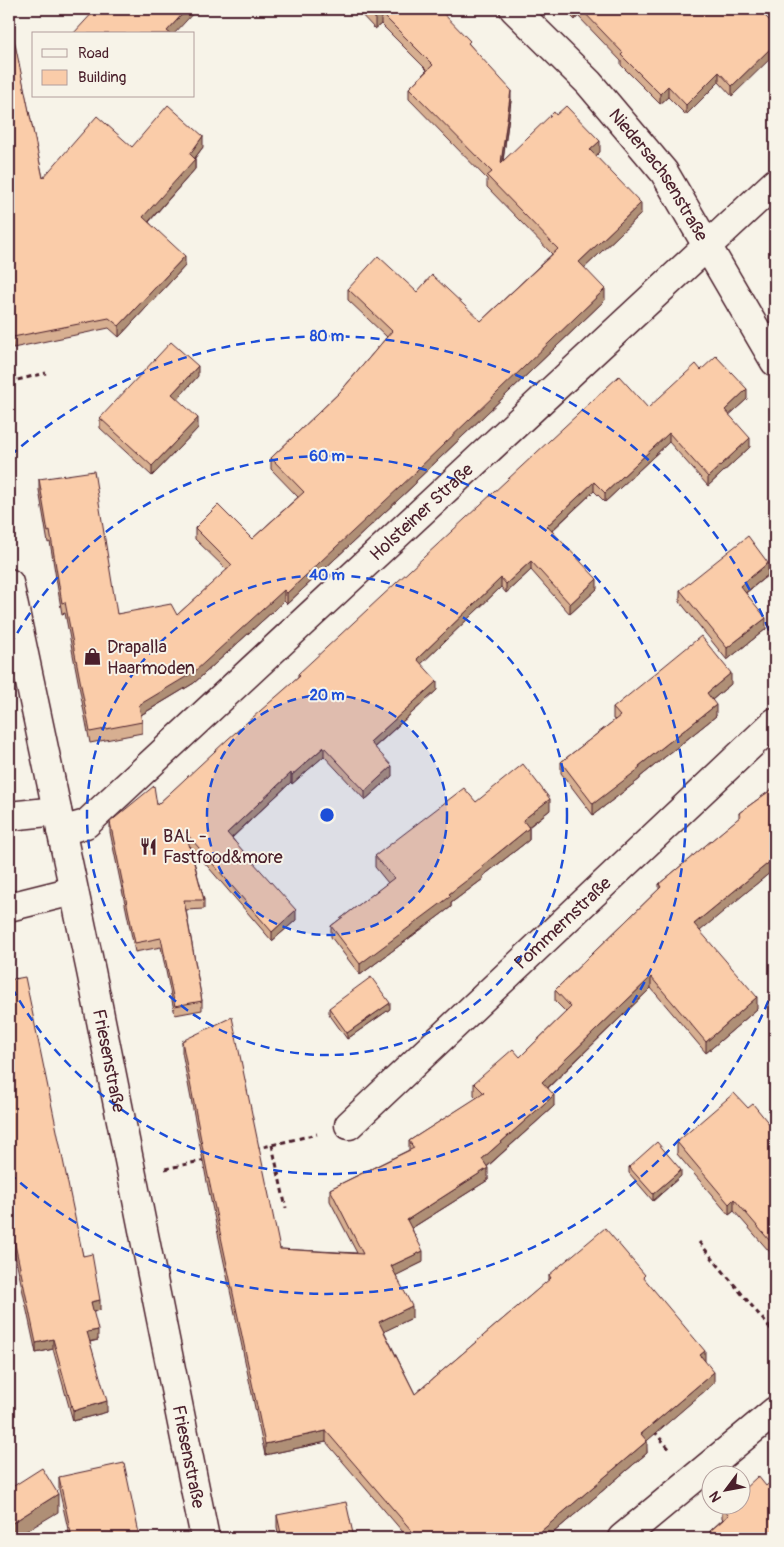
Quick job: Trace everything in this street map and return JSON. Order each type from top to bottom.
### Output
[{"type":"street","name":"Niedersachsenstraße","points":[[514,9],[589,83],[664,172],[775,362]]},
{"type":"street","name":"Holsteiner Straße","points":[[9,816],[86,824],[775,183]]},
{"type":"street","name":"Friesenstraße","points":[[9,583],[133,1176],[205,1538]]},
{"type":"street","name":"Pommernstraße","points":[[348,1124],[775,722]]},
{"type":"street","points":[[9,907],[73,891]]},
{"type":"street","points":[[622,1538],[775,1411]]},
{"type":"path","points":[[9,382],[46,373]]},
{"type":"path","points":[[254,1149],[348,1124]]},
{"type":"path","points":[[272,1145],[286,1208]]},
{"type":"path","points":[[133,1176],[207,1160]]},
{"type":"path","points":[[699,1242],[775,1334]]},
{"type":"path","points":[[649,1425],[694,1478]]},
{"type":"building","points":[[96,9],[187,9],[167,31],[168,32],[75,32]]},
{"type":"building","points":[[366,9],[439,9],[470,41],[468,43],[511,90],[501,163],[554,112],[556,115],[566,106],[600,141],[590,150],[641,203],[579,262],[605,289],[416,472],[287,593],[284,590],[194,672],[139,705],[142,722],[90,732],[65,602],[62,603],[39,479],[94,471],[117,614],[171,604],[177,615],[232,565],[195,528],[218,505],[252,539],[304,492],[271,458],[340,392],[392,331],[348,289],[378,256],[417,292],[432,275],[481,321],[558,249],[487,176],[492,172],[409,88],[433,65],[381,13],[375,18]]},
{"type":"building","points":[[581,9],[758,9],[775,26],[775,44],[732,86],[719,72],[686,105],[668,86],[660,94],[621,55],[623,53]]},
{"type":"building","points":[[9,18],[43,178],[97,116],[132,147],[168,105],[203,136],[190,154],[195,159],[143,217],[185,256],[119,326],[109,318],[13,337],[9,319]]},
{"type":"building","points":[[171,342],[198,366],[172,394],[198,418],[152,466],[100,418]]},
{"type":"building","points":[[716,356],[747,389],[725,410],[750,438],[708,477],[669,433],[605,493],[594,482],[547,526],[597,579],[570,604],[531,561],[506,584],[501,578],[417,659],[437,681],[370,742],[392,766],[365,791],[324,747],[292,775],[291,773],[227,833],[296,910],[272,932],[186,833],[204,900],[184,900],[202,1001],[175,1006],[161,938],[135,943],[110,822],[154,786],[157,805],[300,676],[298,674],[619,376],[648,408],[696,364],[701,370]]},
{"type":"building","points":[[748,536],[768,563],[740,586],[766,618],[727,648],[680,590]]},
{"type":"building","points":[[701,636],[731,673],[707,693],[716,705],[593,804],[561,762],[620,716],[613,708]]},
{"type":"building","points":[[523,764],[550,799],[523,820],[529,828],[482,866],[483,868],[449,894],[451,896],[360,964],[331,926],[394,878],[375,856],[464,788],[476,802]]},
{"type":"building","points":[[775,787],[775,864],[772,860],[694,924],[757,997],[706,1042],[651,977],[542,1082],[554,1095],[482,1159],[488,1168],[407,1220],[423,1251],[391,1266],[412,1306],[379,1322],[415,1394],[551,1278],[549,1275],[605,1228],[705,1351],[700,1355],[714,1372],[641,1434],[647,1441],[533,1538],[418,1538],[326,1431],[265,1444],[207,1171],[182,1041],[232,1017],[280,1249],[363,1254],[330,1189],[414,1148],[409,1141],[484,1093],[474,1083],[513,1049],[520,1057],[571,1007],[555,990],[661,887],[659,884],[741,816],[739,813]]},
{"type":"building","points":[[25,977],[83,1256],[92,1254],[100,1300],[91,1302],[98,1330],[87,1332],[107,1401],[73,1411],[53,1339],[36,1343],[9,1216],[9,980]]},
{"type":"building","points":[[371,977],[390,1003],[347,1033],[329,1008]]},
{"type":"building","points":[[734,1093],[748,1108],[753,1104],[775,1131],[775,1247],[734,1199],[729,1204],[677,1142]]},
{"type":"building","points":[[657,1142],[681,1170],[653,1194],[629,1167]]},
{"type":"building","points":[[124,1463],[140,1538],[72,1538],[59,1477]]},
{"type":"building","points":[[42,1468],[58,1494],[9,1525],[9,1489]]},
{"type":"building","points":[[758,1476],[766,1486],[775,1478],[775,1538],[708,1538],[712,1534],[710,1531],[728,1514],[752,1514],[752,1482]]},
{"type":"building","points":[[346,1502],[354,1538],[282,1538],[277,1515]]},
{"type":"place","name":"Drapalla Haarmoden","points":[[93,657]]},
{"type":"place","name":"BAL - Fastfood&more","points":[[149,846]]}]
